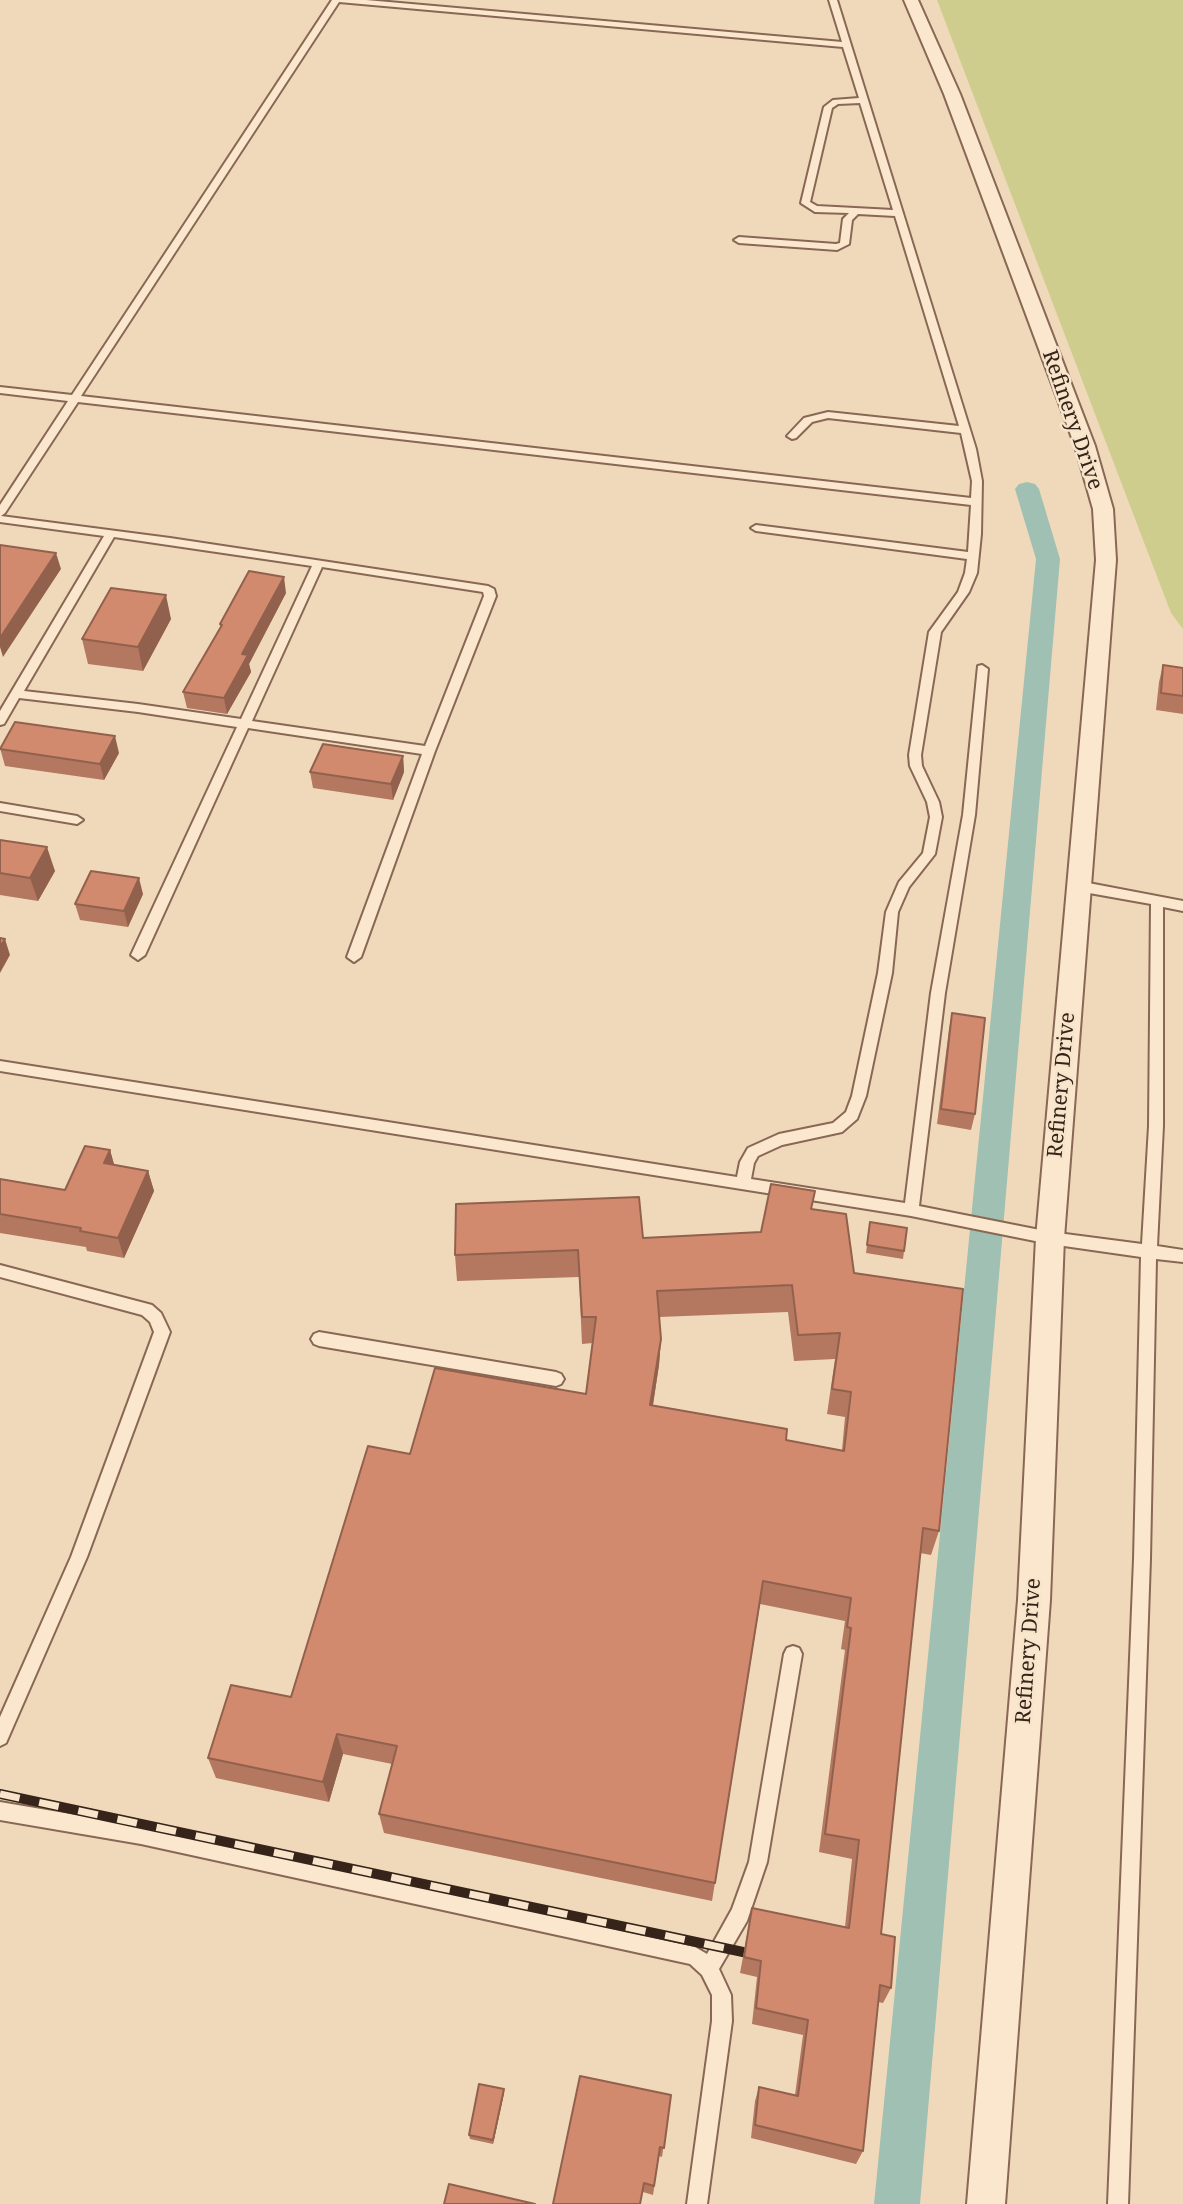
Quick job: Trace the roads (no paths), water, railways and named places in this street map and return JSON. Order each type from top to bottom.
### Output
[{"type":"street","name":"Refinery Drive","points":[[911,0],[952,94],[1085,446],[1103,509],[1106,560],[1050,1237],[1034,1600],[986,2204]]},
{"type":"lane","points":[[0,513],[338,0],[845,46]]},
{"type":"lane","points":[[743,1184],[747,1162],[753,1152],[779,1140],[815,1135],[837,1128],[846,1122],[855,1105],[885,973],[892,912],[904,885],[929,854],[936,817],[933,802],[916,766],[915,755],[935,632],[963,592],[971,573],[973,556],[976,481],[965,430],[845,46],[834,0]]},
{"type":"lane","points":[[862,100],[836,102],[828,107],[804,197],[805,203],[810,208],[898,213]]},
{"type":"lane","points":[[739,240],[837,247],[844,244],[848,219],[856,211]]},
{"type":"lane","points":[[0,390],[976,502]]},
{"type":"lane","points":[[792,436],[808,420],[828,415],[965,430]]},
{"type":"lane","points":[[0,519],[484,587],[490,592],[354,957]]},
{"type":"lane","points":[[756,528],[973,556]]},
{"type":"lane","points":[[0,721],[111,533]]},
{"type":"lane","points":[[138,955],[318,564]]},
{"type":"lane","points":[[911,1210],[938,993],[969,815],[982,669]]},
{"type":"lane","points":[[16,694],[429,751]]},
{"type":"lane","points":[[0,807],[77,820]]},
{"type":"lane","points":[[1078,886],[1183,906]]},
{"type":"lane","points":[[1118,2204],[1142,1559],[1149,1253],[1156,1126],[1157,901]]},
{"type":"lane","points":[[0,1066],[948,1216],[1024,1233],[1183,1256]]},
{"type":"lane","points":[[0,1271],[147,1310],[156,1318],[162,1332],[79,1558],[0,1737]]},
{"type":"lane","points":[[319,1339],[556,1379]]},
{"type":"lane","points":[[709,1968],[740,1914],[758,1862],[793,1654]]},
{"type":"lane","points":[[0,1811],[141,1835],[695,1956],[709,1968],[721,1995],[722,2021],[698,2204]]},
{"type":"waterway","points":[[897,2204],[1048,559],[1027,489]]},
{"type":"railway","points":[[0,1794],[743,1952]]}]
